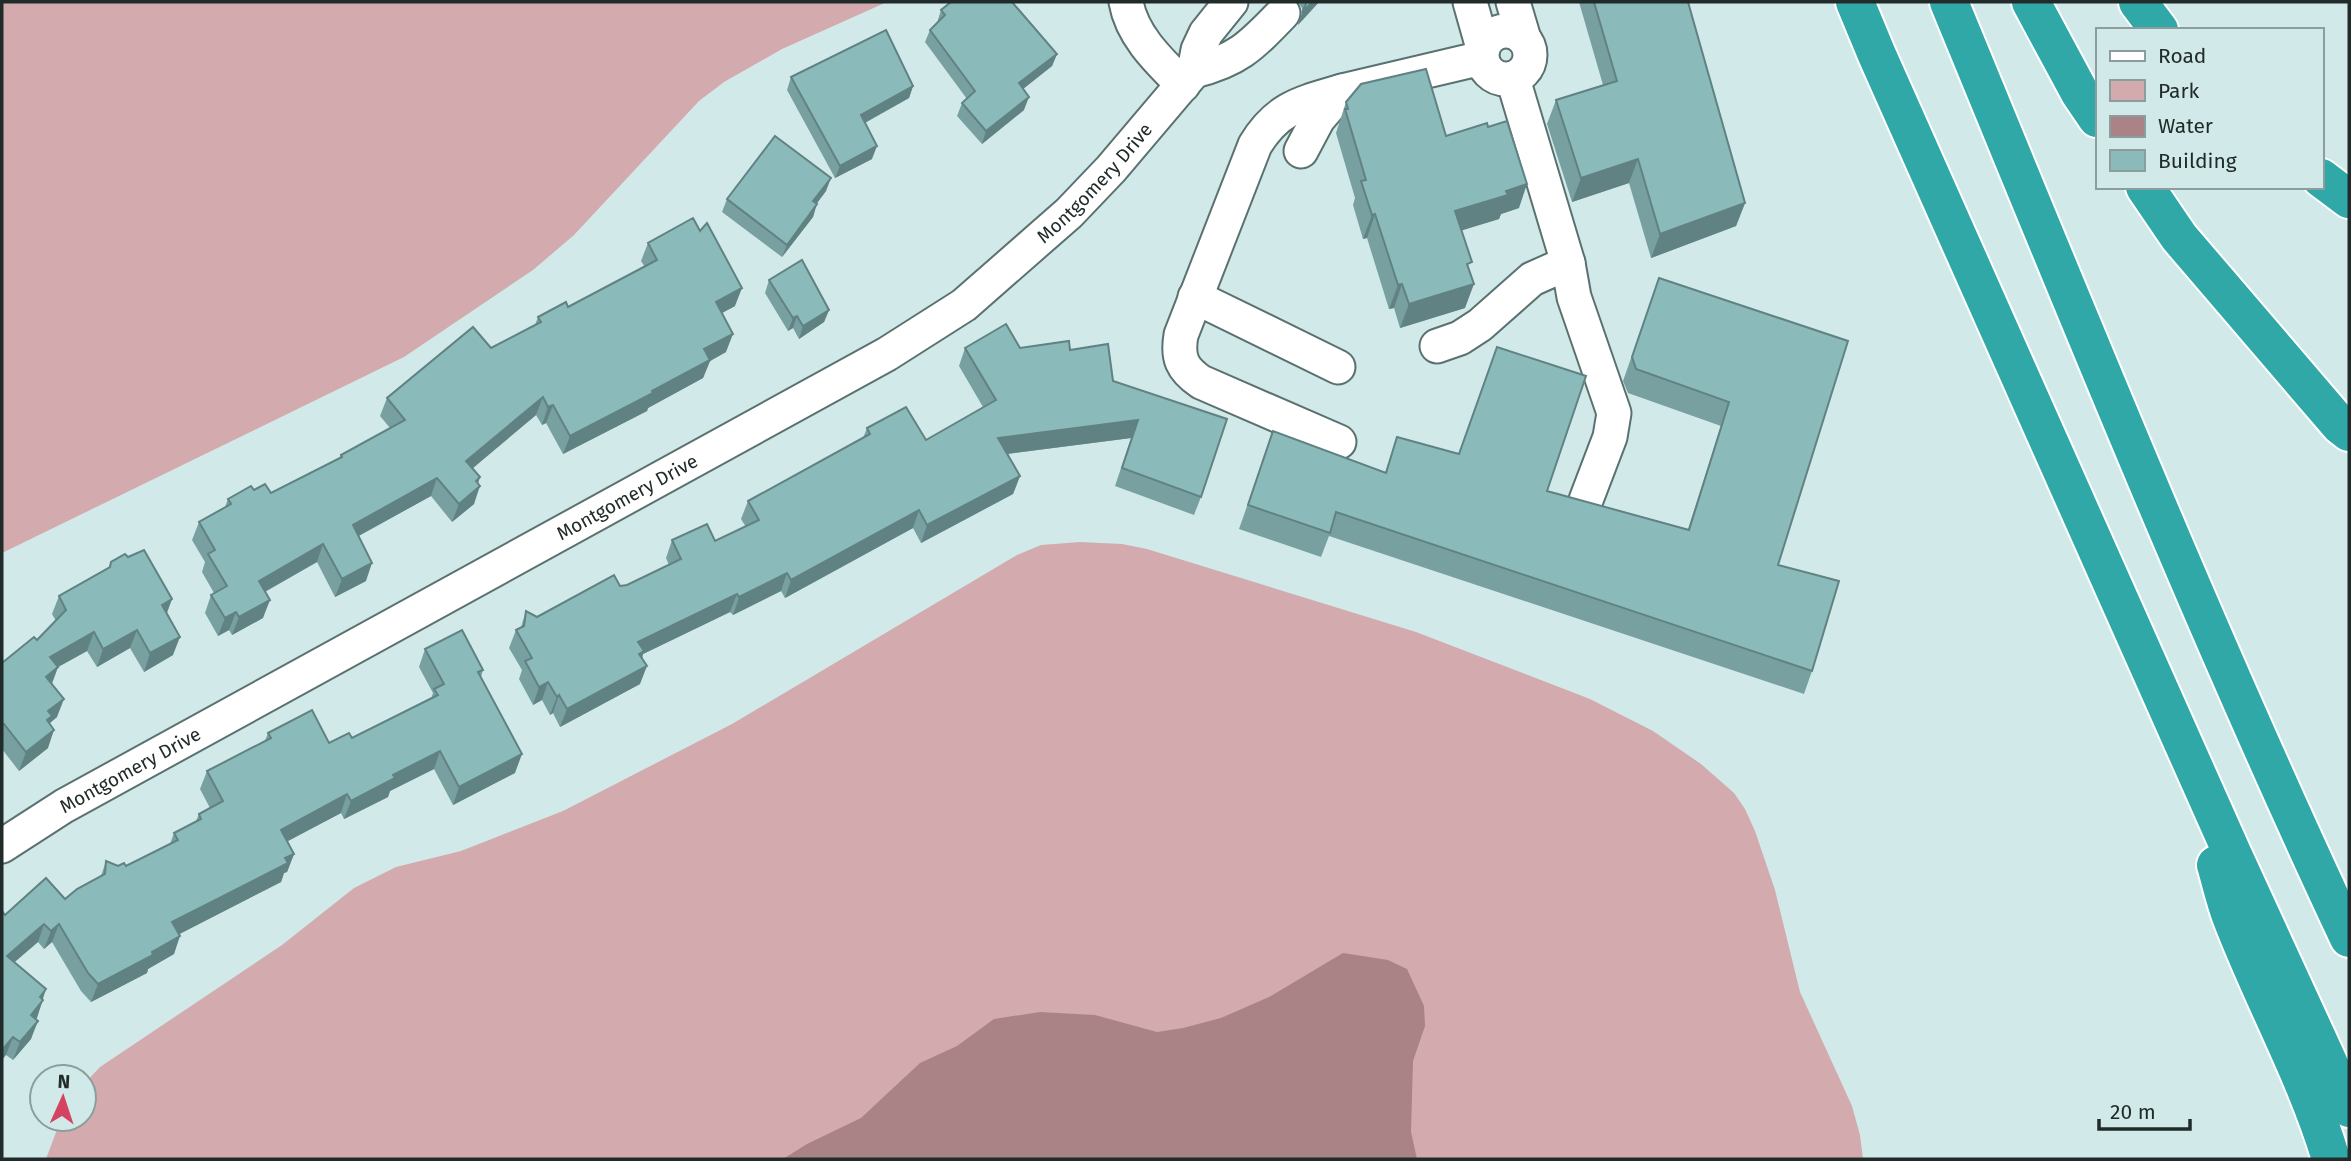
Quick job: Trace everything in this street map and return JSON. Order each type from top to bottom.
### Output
[{"type":"highway","points":[[1855,2],[2197,773],[2349,1108]]},
{"type":"highway","points":[[1949,2],[2263,751],[2349,938]]},
{"type":"highway","points":[[2031,2],[2096,116]]},
{"type":"highway","points":[[2138,2],[2158,28]]},
{"type":"highway","points":[[2323,180],[2349,199]]},
{"type":"highway","points":[[2146,189],[2179,237],[2340,425],[2349,432]]},
{"type":"highway","points":[[2197,773],[2212,850],[2231,916],[2301,1078],[2331,1159]]},
{"type":"street","points":[[1126,2],[1130,19],[1138,34],[1158,60],[1189,78],[1244,51],[1283,13]]},
{"type":"street","name":"Montgomery Drive","points":[[2,846],[77,799],[887,354],[964,305],[1060,221],[1111,169],[1189,78],[1206,33],[1231,2]]},
{"type":"street","points":[[1470,2],[1488,71],[1499,79],[1513,79],[1524,72],[1530,62],[1530,50],[1513,2]]},
{"type":"street","points":[[1339,442],[1201,382],[1182,367],[1179,348],[1181,335],[1255,145],[1266,127],[1303,102],[1482,53],[1490,37],[1501,32],[1514,32],[1524,39]]},
{"type":"street","points":[[1513,79],[1568,263],[1574,297],[1614,413],[1610,437],[1586,500]]},
{"type":"street","points":[[1301,150],[1318,119],[1342,90]]},
{"type":"street","points":[[1437,346],[1460,338],[1480,325],[1532,279],[1568,263]]},
{"type":"street","points":[[1195,297],[1338,367]]},
{"type":"green space","points":[[2,2],[887,2],[782,49],[724,82],[699,101],[574,235],[533,270],[404,357],[2,553]]},
{"type":"green space","points":[[1080,542],[1122,544],[1147,549],[1416,632],[1590,699],[1653,731],[1701,764],[1734,793],[1755,831],[1775,890],[1800,992],[1852,1106],[1863,1159],[46,1159],[56,1133],[98,1133],[100,1067],[282,945],[354,888],[396,867],[461,851],[563,811],[732,724],[1017,555],[1041,545]]},
{"type":"water","points":[[1343,953],[1388,960],[1407,969],[1424,1006],[1425,1026],[1413,1061],[1411,1132],[1417,1159],[783,1159],[807,1144],[861,1118],[920,1063],[957,1046],[994,1019],[1040,1012],[1095,1015],[1157,1032],[1183,1028],[1221,1018],[1269,997]]},
{"type":"building","points":[[951,2],[1012,2],[1057,54],[1019,83],[1029,97],[986,131],[962,103],[975,91],[930,30],[945,15],[941,10]]},
{"type":"building","points":[[1594,2],[1688,2],[1745,203],[1660,234],[1638,159],[1581,178],[1556,100],[1617,81]]},
{"type":"building","points":[[886,30],[913,86],[861,115],[877,146],[840,166],[791,77]]},
{"type":"building","points":[[1426,69],[1446,136],[1487,123],[1488,127],[1507,121],[1527,184],[1506,191],[1508,195],[1455,211],[1472,262],[1467,264],[1474,284],[1409,304],[1402,284],[1398,285],[1375,214],[1372,215],[1361,181],[1366,180],[1345,109],[1348,109],[1346,102],[1361,84]]},
{"type":"building","points":[[775,136],[831,178],[813,201],[817,204],[787,245],[727,199]]},
{"type":"building","points":[[693,218],[700,231],[707,223],[742,288],[716,302],[733,334],[704,349],[710,360],[570,436],[553,405],[548,407],[543,397],[466,461],[480,477],[476,481],[480,486],[459,504],[437,478],[353,525],[372,563],[342,579],[323,544],[259,581],[270,600],[239,617],[236,612],[225,618],[211,595],[227,586],[208,554],[215,550],[199,522],[231,504],[228,499],[251,486],[254,490],[265,484],[271,493],[342,457],[341,455],[405,420],[387,398],[473,327],[491,348],[541,322],[538,317],[566,302],[568,307],[657,260],[648,243]]},
{"type":"building","points":[[802,260],[829,310],[803,326],[797,316],[793,318],[769,280]]},
{"type":"building","points":[[1659,278],[1848,341],[1778,565],[1839,581],[1812,671],[1336,512],[1330,533],[1248,505],[1273,431],[1386,473],[1397,437],[1459,454],[1497,347],[1586,376],[1547,491],[1689,530],[1729,402],[1636,369],[1632,357]]},
{"type":"building","points":[[1006,324],[1020,348],[1069,341],[1070,350],[1108,344],[1113,381],[1227,419],[1201,497],[1122,468],[1138,420],[998,438],[1020,476],[927,525],[919,510],[791,580],[787,573],[638,642],[644,651],[639,654],[647,666],[567,709],[548,682],[539,687],[525,661],[532,658],[516,630],[524,626],[526,611],[537,617],[614,575],[620,586],[627,585],[681,559],[672,540],[707,524],[715,541],[759,520],[748,501],[870,434],[867,428],[906,407],[926,440],[996,400],[965,348]]},
{"type":"building","points":[[144,550],[172,599],[162,605],[180,637],[150,653],[137,630],[103,649],[94,632],[50,657],[58,667],[46,677],[64,699],[48,711],[52,716],[47,720],[54,730],[26,752],[4,724],[2,726],[2,663],[34,637],[37,640],[66,610],[59,596],[110,567],[111,562],[125,554],[128,557]]},
{"type":"building","points":[[462,630],[483,670],[478,672],[522,754],[459,787],[440,751],[351,801],[347,794],[281,830],[294,854],[285,858],[288,863],[172,922],[180,936],[152,952],[153,955],[98,984],[88,973],[59,924],[51,931],[44,924],[7,956],[46,989],[40,997],[43,1000],[31,1015],[38,1021],[20,1042],[13,1037],[2,1050],[2,911],[5,915],[46,878],[65,899],[77,889],[105,874],[106,861],[118,866],[124,863],[126,866],[178,840],[174,833],[201,819],[199,814],[223,801],[207,771],[271,738],[268,733],[312,710],[329,743],[349,733],[352,738],[438,695],[434,689],[444,684],[425,649]]}]
